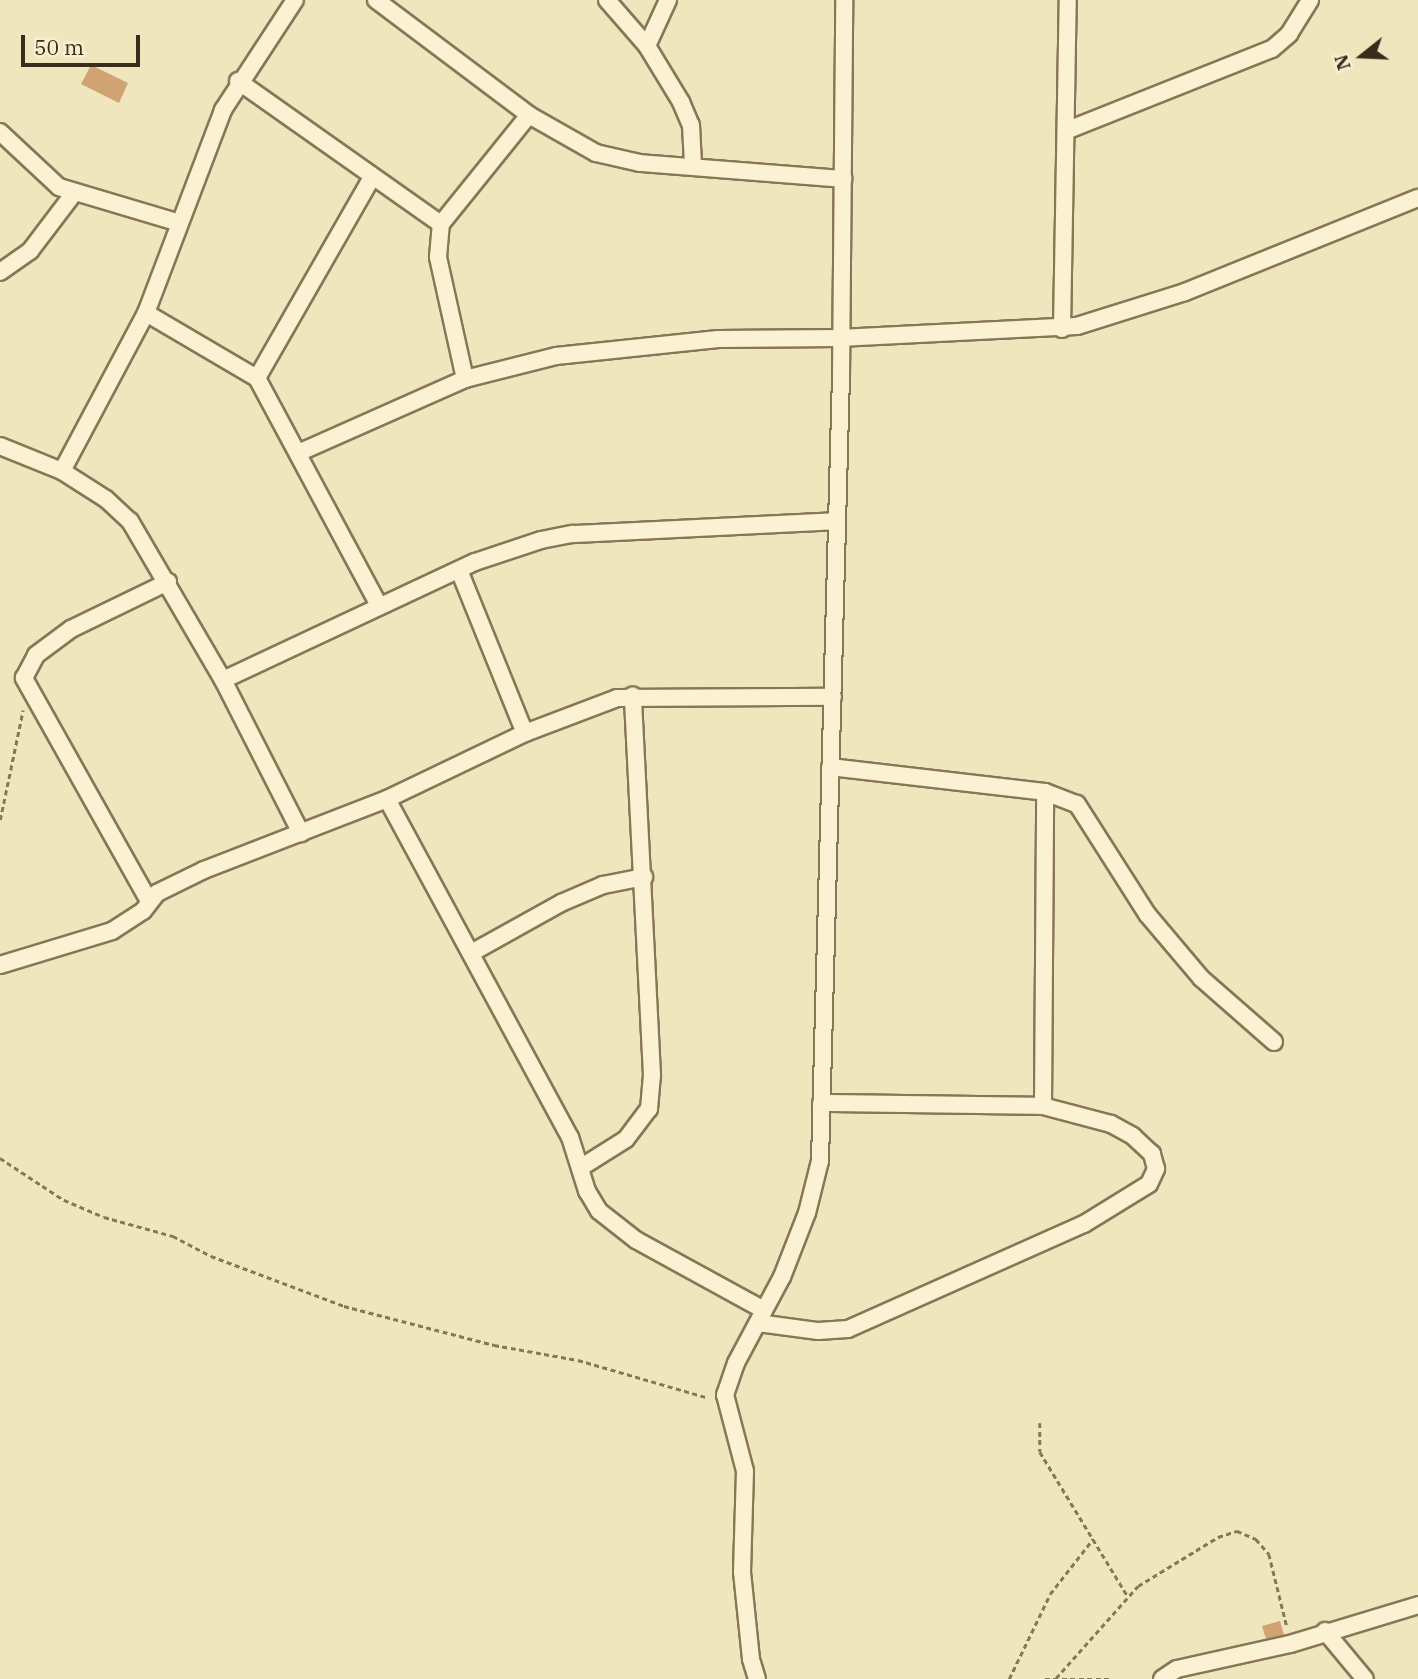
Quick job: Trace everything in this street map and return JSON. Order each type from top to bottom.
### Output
[{"type":"street","points":[[62,471],[146,313],[238,81],[295,0]]},
{"type":"street","points":[[376,0],[529,115],[596,153],[640,163],[693,165],[843,179]]},
{"type":"street","points":[[607,0],[647,46],[691,125],[693,165]]},
{"type":"street","points":[[647,46],[668,0]]},
{"type":"street","points":[[755,1677],[741,1572],[745,1471],[725,1403],[736,1363],[761,1316],[807,1213],[820,1161],[837,521],[844,0]]},
{"type":"street","points":[[1062,329],[1068,130],[1068,0]]},
{"type":"street","points":[[1068,130],[1272,49],[1289,34],[1310,0]]},
{"type":"street","points":[[238,81],[441,224]]},
{"type":"street","points":[[465,379],[438,257],[441,224],[529,115]]},
{"type":"street","points":[[0,132],[38,172],[74,193],[180,223]]},
{"type":"street","points":[[257,377],[372,177]]},
{"type":"street","points":[[0,272],[30,251],[74,193]]},
{"type":"street","points":[[298,453],[465,379],[556,356],[718,339],[839,338],[1062,329],[1185,292],[1418,198]]},
{"type":"street","points":[[146,313],[257,377],[379,606]]},
{"type":"street","points":[[0,446],[62,471],[106,499],[130,521],[223,680],[301,833]]},
{"type":"street","points":[[223,680],[459,570],[541,540],[573,534],[837,521]]},
{"type":"street","points":[[459,570],[525,733]]},
{"type":"street","points":[[149,901],[30,695],[24,678],[36,654],[71,629],[168,582]]},
{"type":"street","points":[[0,965],[112,931],[130,922],[149,901],[204,870],[387,799],[525,733],[633,695],[833,696]]},
{"type":"street","points":[[580,1168],[626,1139],[649,1109],[652,1075],[633,695]]},
{"type":"street","points":[[830,767],[1045,792],[1077,804],[1147,914],[1201,978],[1273,1042]]},
{"type":"street","points":[[1043,1106],[1045,792]]},
{"type":"street","points":[[387,799],[473,952],[570,1137],[587,1191],[615,1227],[761,1316],[818,1331],[848,1329],[1084,1224],[1149,1184],[1156,1169],[1152,1154],[1133,1136],[1111,1124],[1043,1106],[821,1103]]},
{"type":"street","points":[[473,952],[561,903],[603,885],[643,877]]},
{"type":"street","points":[[1161,1679],[1177,1669],[1290,1644],[1325,1631],[1418,1605]]},
{"type":"street","points":[[1325,1631],[1365,1679]]},
{"type":"path","points":[[0,820],[9,794],[19,721],[30,695]]},
{"type":"path","points":[[0,1158],[64,1199],[104,1217],[173,1236],[211,1256],[344,1306],[494,1345],[578,1360],[725,1403]]},
{"type":"path","points":[[1040,1423],[1040,1452],[1127,1595]]},
{"type":"path","points":[[1055,1678],[1127,1595],[1207,1543],[1237,1531],[1256,1539],[1269,1554],[1290,1644]]},
{"type":"path","points":[[1009,1679],[1050,1594],[1093,1539]]},
{"type":"path","points":[[1045,1679],[1113,1679]]},
{"type":"building","points":[[91,65],[128,83],[119,103],[81,84]]},
{"type":"building","points":[[1280,1621],[1284,1635],[1266,1639],[1262,1626]]}]
